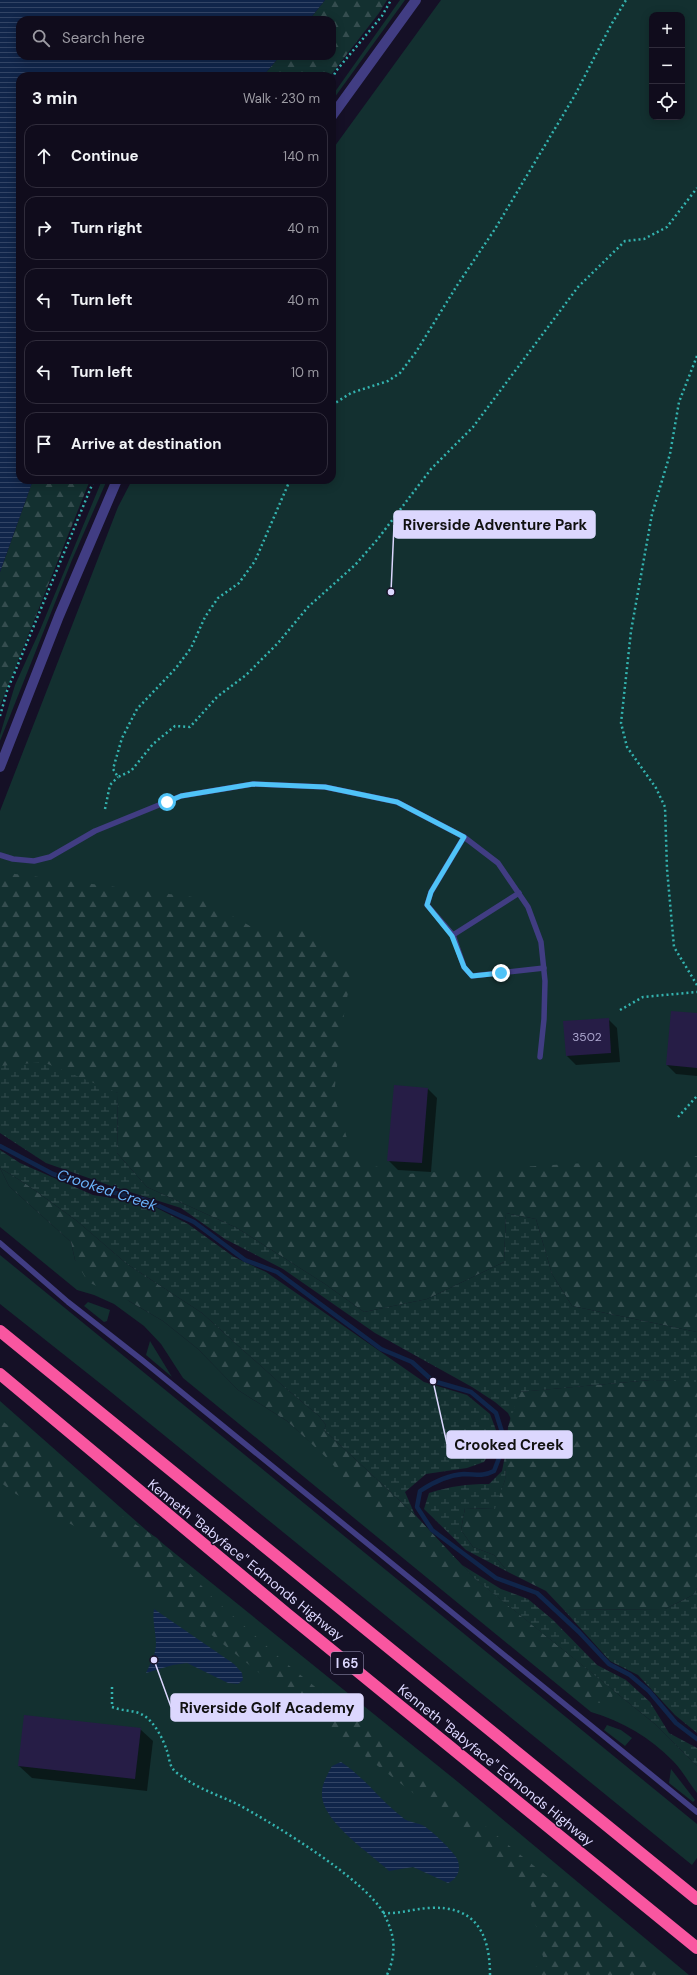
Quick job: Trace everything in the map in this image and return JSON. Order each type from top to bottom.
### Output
[{"type":"highway","name":"Kenneth \"Babyface\" Edmonds Highway","points":[[0,1331],[697,1899]]},
{"type":"highway","name":"Kenneth \"Babyface\" Edmonds Highway","points":[[0,1374],[274,1603],[697,1948]]},
{"type":"street","points":[[336,110],[416,0]]},
{"type":"street","points":[[0,767],[59,616],[115,484]]},
{"type":"lane","points":[[0,855],[12,859],[34,861],[50,857],[95,831],[181,796],[253,784],[325,787],[397,802],[464,837],[498,863],[528,907],[541,942],[544,968],[544,1019],[540,1057]]},
{"type":"lane","points":[[464,837],[431,892],[427,905],[452,936],[464,967],[472,976],[544,968]]},
{"type":"lane","points":[[452,936],[519,893]]},
{"type":"lane","points":[[0,1243],[68,1302],[697,1812]]},
{"type":"path","points":[[336,72],[382,16],[391,0]]},
{"type":"path","points":[[336,402],[350,393],[388,381],[400,373],[416,352],[456,287],[495,229],[575,95],[611,25],[626,0]]},
{"type":"path","points":[[105,809],[110,785],[118,777],[131,771],[153,744],[175,726],[190,726],[217,697],[246,676],[278,643],[308,607],[355,565],[377,540],[431,469],[473,427],[578,287],[625,241],[644,239],[667,227],[697,188]]},
{"type":"path","points":[[697,356],[679,402],[670,454],[652,514],[631,631],[621,723],[627,747],[656,788],[665,807],[667,868],[674,947],[697,986]]},
{"type":"path","points":[[0,716],[7,691],[92,484]]},
{"type":"path","points":[[118,777],[113,769],[122,738],[137,710],[176,668],[191,648],[205,617],[218,598],[239,583],[255,561],[288,484]]},
{"type":"path","points":[[620,1010],[644,997],[697,992]]},
{"type":"path","points":[[678,1117],[697,1096]]},
{"type":"path","points":[[112,1688],[112,1707],[121,1711],[141,1714],[149,1720],[155,1728],[166,1750],[172,1768],[185,1779],[239,1805],[317,1855],[349,1878],[369,1895],[383,1913],[395,1949],[387,1975]]},
{"type":"path","points":[[383,1913],[401,1913],[427,1908],[447,1908],[466,1915],[484,1935],[490,1952],[490,1975]]},
{"type":"green space","points":[[325,0],[387,0],[379,13],[333,72],[266,72],[277,60],[336,60],[336,16],[312,16]]},
{"type":"green space","points":[[400,0],[405,0],[336,95],[336,90]]},
{"type":"green space","points":[[441,0],[697,0],[697,1181],[358,1177],[0,917],[0,811],[118,507],[130,484],[336,484],[336,144]]},
{"type":"green space","points":[[32,484],[88,484],[0,706],[0,572]]},
{"type":"green space","points":[[100,484],[105,484],[72,560],[0,741],[0,735],[15,685],[40,630]]},
{"type":"green space","points":[[0,872],[200,898],[250,926],[315,931],[352,971],[341,1031],[334,1095],[349,1145],[374,1166],[406,1174],[697,1156],[697,1332],[572,1306],[552,1274],[536,1219],[506,1213],[504,1262],[427,1299],[364,1312],[325,1284],[237,1228],[147,1187],[117,1153],[118,1093],[0,1066]]},
{"type":"green space","points":[[43,1062],[118,1093],[117,1153],[147,1187],[237,1228],[325,1284],[364,1312],[427,1299],[504,1262],[506,1213],[536,1219],[552,1274],[572,1306],[697,1332],[697,1382],[651,1380],[519,1392],[511,1419],[508,1413],[495,1402],[472,1387],[375,1333],[283,1269],[225,1239],[181,1208],[114,1187],[46,1163],[0,1133],[0,1066]]},
{"type":"green space","points":[[0,1150],[20,1163],[93,1195],[149,1204],[188,1224],[234,1257],[266,1272],[424,1382],[467,1395],[490,1414],[496,1430],[494,1446],[484,1462],[467,1468],[426,1474],[405,1492],[415,1515],[324,1430],[326,1425],[319,1416],[283,1386],[202,1313],[127,1264],[77,1221],[26,1184],[0,1168]]},
{"type":"green space","points":[[0,1168],[9,1186],[71,1242],[75,1260],[129,1301],[163,1321],[198,1349],[238,1390],[287,1421],[309,1441],[415,1515],[474,1578],[655,1724],[697,1766],[697,1793],[676,1765],[655,1745],[625,1725],[591,1712],[183,1378],[161,1344],[144,1326],[114,1304],[94,1295],[77,1290],[0,1227]]},
{"type":"green space","points":[[0,1168],[26,1184],[77,1221],[127,1264],[202,1313],[283,1386],[319,1416],[326,1425],[324,1430],[415,1515],[474,1578],[614,1691],[610,1704],[592,1702],[509,1636],[423,1551],[368,1507],[329,1460],[287,1421],[238,1390],[198,1349],[163,1321],[129,1301],[88,1282],[75,1260],[71,1242],[9,1186]]},
{"type":"green space","points":[[0,1255],[697,1824],[697,1858],[692,1865],[106,1388],[0,1304]]},
{"type":"green space","points":[[88,1302],[110,1310],[107,1321],[104,1322],[84,1306]]},
{"type":"green space","points":[[150,1341],[172,1377],[146,1355]]},
{"type":"green space","points":[[651,1380],[697,1381],[697,1588],[693,1595],[665,1609],[564,1610],[546,1591],[508,1572],[494,1555],[473,1547],[461,1530],[465,1508],[494,1509],[505,1480],[508,1427],[518,1392]]},
{"type":"green space","points":[[0,1401],[146,1530],[458,1782],[689,1975],[0,1975]]},
{"type":"green space","points":[[0,1419],[111,1509],[157,1538],[213,1598],[281,1659],[539,1870],[605,1920],[661,1975],[530,1975],[543,1957],[528,1891],[502,1861],[340,1737],[175,1606],[98,1539],[16,1494],[0,1482]]},
{"type":"green space","points":[[508,1440],[505,1480],[495,1509],[465,1508],[461,1530],[473,1547],[494,1555],[508,1572],[466,1550],[424,1509],[429,1493],[459,1486],[489,1484],[502,1471]]},
{"type":"green space","points":[[462,1565],[501,1589],[528,1599],[553,1620],[597,1665],[626,1680],[650,1702],[669,1733],[697,1748],[697,1766],[655,1724],[474,1578]]},
{"type":"green space","points":[[697,1588],[697,1733],[675,1715],[638,1675],[610,1661],[564,1610],[665,1609],[693,1595]]},
{"type":"green space","points":[[607,1725],[621,1730],[632,1738],[625,1746],[604,1730]]},
{"type":"green space","points":[[671,1769],[695,1800],[693,1802],[669,1783]]},
{"type":"water","points":[[0,0],[325,0],[312,16],[16,16],[16,60],[277,60],[266,72],[16,72],[16,484],[32,484],[0,572]]},
{"type":"water","points":[[154,1609],[234,1664],[242,1673],[243,1680],[238,1684],[228,1683],[187,1663],[173,1665],[146,1673],[156,1648],[153,1618]]},
{"type":"water","points":[[341,1762],[404,1819],[422,1825],[448,1847],[456,1857],[459,1865],[458,1874],[454,1879],[448,1883],[413,1867],[389,1871],[337,1825],[323,1803],[322,1789],[332,1766]]},
{"type":"building","points":[[671,1011],[697,1013],[697,1068],[666,1065]]},
{"type":"building","points":[[609,1018],[611,1053],[566,1056],[563,1021]]},
{"type":"building","points":[[394,1085],[428,1088],[422,1163],[387,1161]]},
{"type":"building","points":[[24,1715],[141,1728],[135,1779],[18,1766]]},
{"type":"waterway","name":"Crooked Creek","points":[[0,1146],[53,1174],[98,1189],[146,1200],[194,1222],[245,1260],[277,1272],[381,1349],[412,1362],[433,1381],[471,1392],[496,1413],[502,1432],[501,1453],[494,1471],[483,1475],[458,1475],[435,1482],[420,1491],[417,1507],[432,1530],[496,1578],[537,1593],[579,1632],[609,1664],[630,1675],[649,1691],[676,1723],[697,1739]]},
{"type":"place","name":"Riverside Adventure Park","points":[[391,592]]},
{"type":"place","name":"Crooked Creek","points":[[433,1381]]},
{"type":"place","name":"Riverside Golf Academy","points":[[154,1660]]},
{"type":"route","points":[[167,802],[181,796],[253,784],[325,787],[397,802],[464,837],[431,892],[427,905],[452,936],[464,967],[472,976],[501,973]]}]
